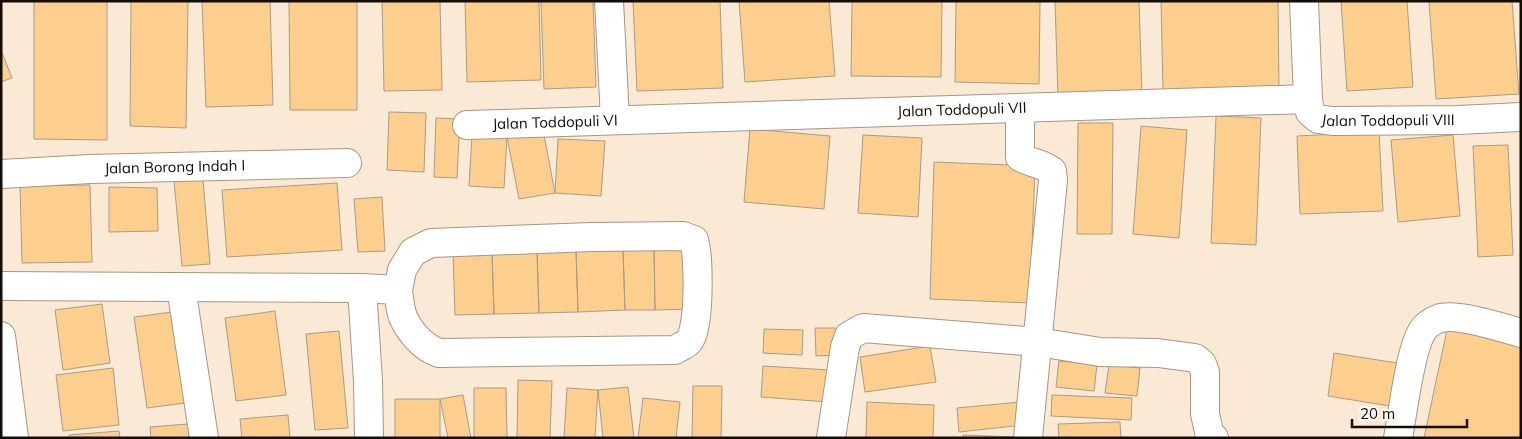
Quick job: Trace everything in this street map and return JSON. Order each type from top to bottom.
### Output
[{"type":"street","name":"Jalan Toddopuli VI","points":[[467,125],[615,119],[609,1]]},
{"type":"street","name":"Jalan Toddopuli VIII","points":[[1304,1],[1308,98],[1310,112],[1318,119],[1332,121],[1458,120],[1521,117]]},
{"type":"street","name":"Jalan Toddopuli VII","points":[[615,119],[728,118],[1308,98]]},
{"type":"street","points":[[1020,108],[1020,157],[1042,164],[1050,169],[1053,180],[1028,438]]},
{"type":"street","name":"Jalan Borong Indah I","points":[[1,174],[90,169],[347,163]]},
{"type":"street","points":[[683,236],[694,240],[697,249],[695,330],[689,341],[675,350],[439,353],[429,350],[412,331],[403,316],[398,290],[402,270],[413,252],[431,244],[592,237],[683,236]]},
{"type":"street","points":[[1,286],[362,288],[398,290]]},
{"type":"street","points":[[181,287],[204,438]]},
{"type":"street","points":[[362,288],[368,381],[369,438]]},
{"type":"street","points":[[1398,438],[1414,352],[1423,329],[1439,318],[1453,317],[1521,333]]},
{"type":"street","points":[[831,438],[848,336],[863,328],[1038,342],[1100,352],[1158,353],[1195,358],[1202,364],[1205,372],[1205,414],[1210,436],[1214,438]]},
{"type":"street","points":[[1,336],[14,438]]},
{"type":"building","points":[[34,1],[107,1],[107,140],[34,139]]},
{"type":"building","points":[[131,1],[188,1],[186,128],[130,126]]},
{"type":"building","points":[[202,1],[270,1],[273,105],[206,107]]},
{"type":"building","points":[[289,1],[357,1],[357,110],[290,110]]},
{"type":"building","points":[[382,1],[440,1],[442,90],[384,91]]},
{"type":"building","points":[[465,1],[539,1],[541,80],[467,82]]},
{"type":"building","points":[[541,1],[593,1],[596,87],[544,89]]},
{"type":"building","points":[[633,1],[720,1],[723,88],[637,91]]},
{"type":"building","points":[[739,1],[829,1],[835,76],[745,82]]},
{"type":"building","points":[[852,1],[942,1],[941,77],[851,76]]},
{"type":"building","points":[[956,1],[1040,1],[1039,84],[955,82]]},
{"type":"building","points":[[1055,1],[1139,1],[1142,94],[1058,97]]},
{"type":"building","points":[[1161,1],[1278,1],[1279,90],[1163,91]]},
{"type":"building","points":[[1341,1],[1407,1],[1413,87],[1347,91]]},
{"type":"building","points":[[1429,1],[1512,1],[1519,94],[1436,99]]},
{"type":"building","points":[[1,50],[12,78],[1,82]]},
{"type":"building","points":[[389,112],[426,113],[424,172],[387,170]]},
{"type":"building","points":[[1216,116],[1261,118],[1256,245],[1211,243]]},
{"type":"building","points":[[436,118],[460,119],[457,178],[434,177]]},
{"type":"building","points":[[1078,123],[1113,123],[1112,234],[1077,234]]},
{"type":"building","points":[[1141,126],[1187,130],[1179,238],[1133,234]]},
{"type":"building","points":[[750,129],[830,136],[824,209],[744,202]]},
{"type":"building","points":[[543,130],[555,193],[519,199],[507,137]]},
{"type":"building","points":[[1379,132],[1383,211],[1300,214],[1297,136]]},
{"type":"building","points":[[472,135],[507,137],[504,188],[469,186]]},
{"type":"building","points":[[863,135],[922,138],[918,217],[858,213]]},
{"type":"building","points":[[1453,135],[1460,216],[1398,222],[1391,140]]},
{"type":"building","points":[[558,139],[605,141],[601,196],[555,193]]},
{"type":"building","points":[[1508,145],[1513,255],[1478,257],[1473,146]]},
{"type":"building","points":[[934,162],[1035,166],[1030,303],[930,299]]},
{"type":"building","points":[[203,179],[210,264],[182,266],[174,181]]},
{"type":"building","points":[[337,183],[342,250],[227,257],[222,190]]},
{"type":"building","points":[[90,185],[92,262],[22,263],[20,186]]},
{"type":"building","points":[[109,187],[157,188],[158,231],[109,232]]},
{"type":"building","points":[[382,197],[385,251],[358,252],[354,199]]},
{"type":"building","points":[[688,247],[690,309],[655,310],[654,248]]},
{"type":"building","points":[[654,248],[655,310],[625,310],[623,249]]},
{"type":"building","points":[[623,249],[625,310],[578,312],[576,250]]},
{"type":"building","points":[[576,250],[578,312],[539,313],[537,251]]},
{"type":"building","points":[[537,251],[539,313],[494,314],[492,253]]},
{"type":"building","points":[[492,253],[494,314],[455,315],[453,254]]},
{"type":"building","points":[[102,304],[110,363],[63,370],[55,310]]},
{"type":"building","points":[[275,311],[286,395],[236,401],[225,318]]},
{"type":"building","points":[[172,312],[185,403],[147,408],[134,317]]},
{"type":"building","points":[[1448,325],[1521,341],[1521,438],[1424,438]]},
{"type":"building","points":[[815,328],[836,328],[837,355],[816,356]]},
{"type":"building","points":[[764,329],[803,330],[802,355],[763,353]]},
{"type":"building","points":[[339,331],[348,428],[315,430],[306,334]]},
{"type":"building","points":[[930,346],[936,382],[865,392],[860,357]]},
{"type":"building","points":[[1334,353],[1397,363],[1390,406],[1328,396]]},
{"type":"building","points":[[1059,361],[1097,365],[1094,391],[1056,387]]},
{"type":"building","points":[[1109,365],[1140,368],[1137,396],[1105,393]]},
{"type":"building","points":[[763,366],[830,370],[828,402],[761,397]]},
{"type":"building","points":[[113,368],[119,425],[63,431],[56,375]]},
{"type":"building","points":[[518,380],[552,381],[550,438],[517,438]]},
{"type":"building","points":[[693,386],[722,386],[721,438],[692,438]]},
{"type":"building","points":[[628,387],[634,438],[603,438],[598,390]]},
{"type":"building","points":[[474,388],[506,388],[507,438],[474,438]]},
{"type":"building","points":[[567,388],[598,390],[595,438],[564,438]]},
{"type":"building","points":[[463,395],[471,438],[448,438],[440,399]]},
{"type":"building","points":[[1052,395],[1132,398],[1131,420],[1051,416]]},
{"type":"building","points":[[643,398],[680,402],[676,438],[638,438]]},
{"type":"building","points":[[395,399],[440,399],[440,438],[395,438]]},
{"type":"building","points":[[867,402],[934,405],[933,438],[866,438]]},
{"type":"building","points":[[1020,402],[1023,425],[959,432],[957,408]]},
{"type":"building","points":[[288,415],[290,438],[242,438],[240,419]]},
{"type":"building","points":[[1120,422],[1121,438],[1059,438],[1058,424]]},
{"type":"building","points":[[188,424],[189,438],[151,438],[150,427]]},
{"type":"building","points":[[119,431],[120,438],[69,438],[69,435]]},
{"type":"building","points":[[963,435],[1016,437],[1016,438],[963,438]]}]
